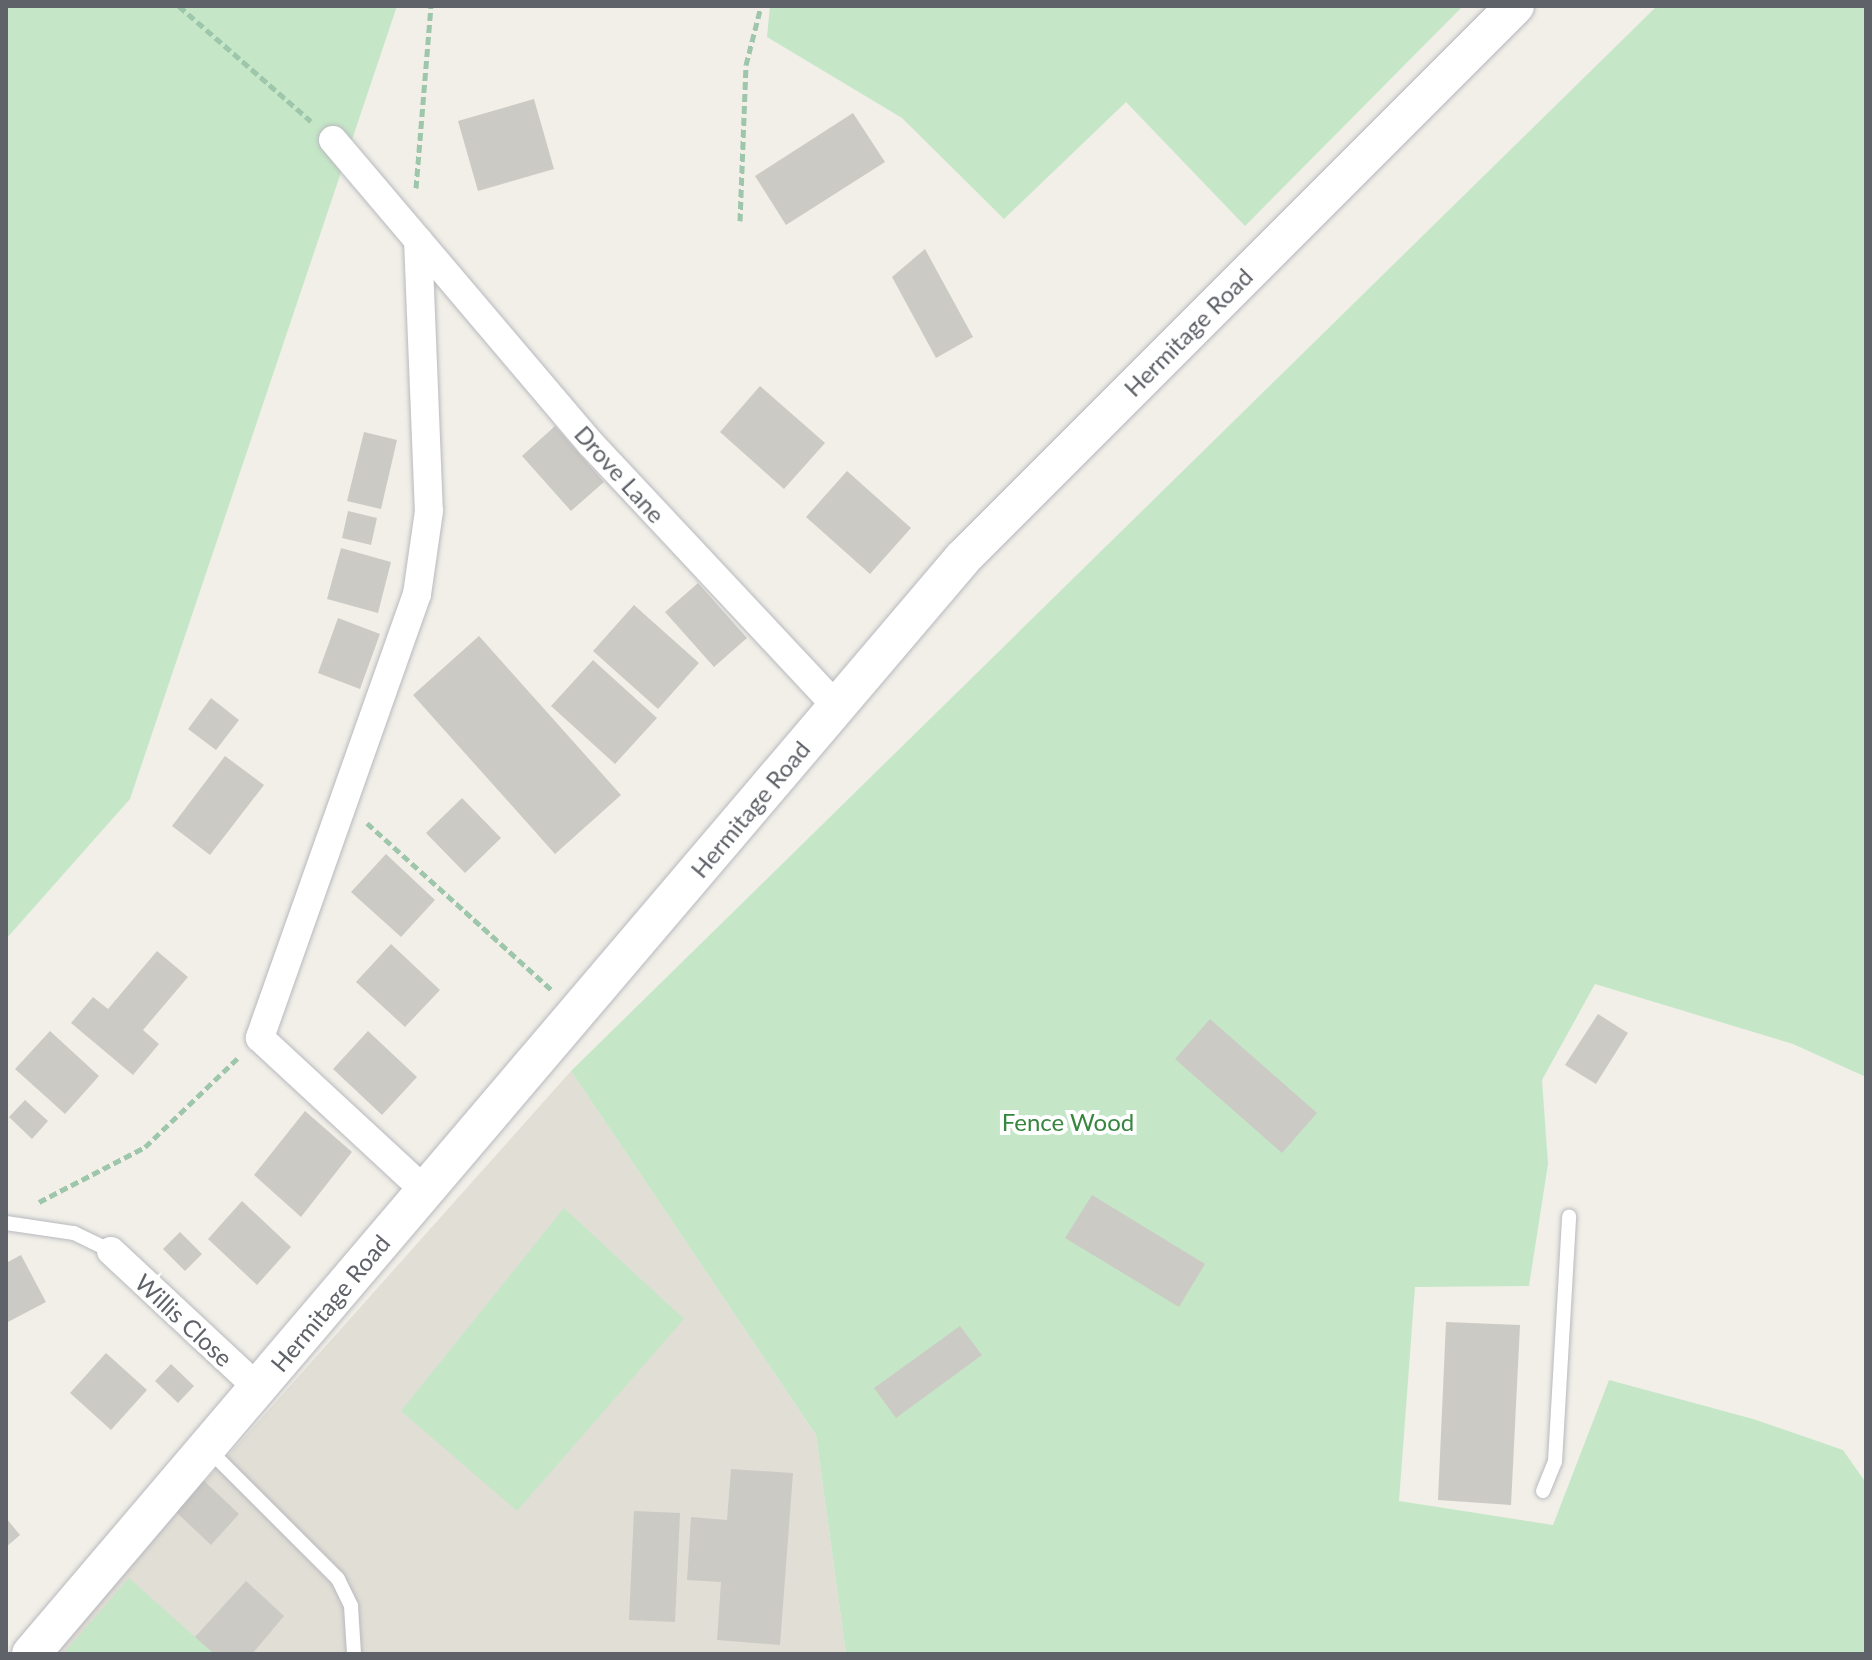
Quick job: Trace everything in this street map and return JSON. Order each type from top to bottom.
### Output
[{"type":"street","name":"Hermitage Road","points":[[31,1654],[964,557],[1515,6]]},
{"type":"street","name":"Drove Lane","points":[[333,140],[591,444],[837,707]]},
{"type":"street","points":[[415,237],[427,525],[417,594],[346,803],[260,1038],[425,1191]]},
{"type":"street","name":"Willis Close","points":[[111,1251],[258,1388]]},
{"type":"lane","points":[[1543,1491],[1555,1462],[1569,1216]]},
{"type":"lane","points":[[6,1223],[74,1233],[111,1251]]},
{"type":"lane","points":[[207,1448],[338,1579],[351,1606],[354,1654]]},
{"type":"path","points":[[179,6],[333,140]]},
{"type":"path","points":[[415,237],[431,6]]},
{"type":"path","points":[[740,221],[746,65],[761,6]]},
{"type":"path","points":[[346,803],[577,1013]]},
{"type":"path","points":[[33,1205],[145,1147],[260,1038]]},
{"type":"shaded area","points":[[571,1071],[816,1435],[846,1654],[51,1654]]},
{"type":"green space","points":[[6,6],[397,6],[130,799],[6,939]]},
{"type":"green space","points":[[770,6],[1463,6],[1245,226],[1126,102],[1004,219],[902,118],[767,37]]},
{"type":"green space","name":"Fence Wood","points":[[1657,6],[1866,6],[1866,1077],[1793,1044],[1595,984],[1542,1080],[1548,1164],[1529,1286],[1415,1287],[1399,1501],[1553,1525],[1609,1380],[1753,1419],[1843,1450],[1866,1483],[1866,1654],[846,1654],[816,1435],[571,1071]]},
{"type":"green space","points":[[564,1208],[684,1319],[517,1511],[401,1411]]},
{"type":"green space","points":[[129,1578],[195,1637],[214,1654],[63,1654]]},
{"type":"building","points":[[534,99],[554,169],[478,191],[458,121]]},
{"type":"building","points":[[853,113],[885,162],[786,225],[755,176]]},
{"type":"building","points":[[925,249],[973,337],[936,358],[892,277]]},
{"type":"building","points":[[760,386],[825,443],[784,489],[720,432]]},
{"type":"building","points":[[555,426],[604,482],[571,511],[522,456]]},
{"type":"building","points":[[364,432],[397,440],[381,509],[347,501]]},
{"type":"building","points":[[847,471],[911,528],[870,574],[806,517]]},
{"type":"building","points":[[348,511],[377,518],[371,545],[342,538]]},
{"type":"building","points":[[341,548],[391,562],[378,613],[327,599]]},
{"type":"building","points":[[698,583],[747,638],[714,667],[665,612]]},
{"type":"building","points":[[634,605],[699,663],[658,709],[593,651]]},
{"type":"building","points":[[338,618],[380,634],[360,689],[318,673]]},
{"type":"building","points":[[479,636],[621,795],[555,854],[413,695]]},
{"type":"building","points":[[593,660],[657,718],[615,764],[551,706]]},
{"type":"building","points":[[211,698],[239,720],[216,750],[188,729]]},
{"type":"building","points":[[225,756],[264,785],[210,855],[172,826]]},
{"type":"building","points":[[462,798],[501,838],[465,873],[426,833]]},
{"type":"building","points":[[386,854],[435,900],[401,937],[351,892]]},
{"type":"building","points":[[391,944],[440,990],[405,1027],[356,982]]},
{"type":"building","points":[[157,951],[188,977],[143,1030],[159,1044],[133,1075],[71,1023],[93,997],[108,1009]]},
{"type":"building","points":[[1598,1014],[1628,1033],[1596,1084],[1565,1065]]},
{"type":"building","points":[[1210,1019],[1317,1113],[1282,1153],[1175,1059]]},
{"type":"building","points":[[50,1031],[99,1076],[65,1114],[15,1069]]},
{"type":"building","points":[[368,1031],[417,1077],[382,1115],[333,1069]]},
{"type":"building","points":[[25,1100],[48,1121],[32,1139],[9,1117]]},
{"type":"building","points":[[305,1111],[352,1152],[301,1217],[254,1175]]},
{"type":"building","points":[[1092,1195],[1205,1264],[1179,1307],[1065,1238]]},
{"type":"building","points":[[242,1201],[291,1247],[257,1285],[208,1239]]},
{"type":"building","points":[[180,1232],[202,1254],[185,1271],[163,1249]]},
{"type":"building","points":[[21,1255],[46,1302],[6,1323],[6,1263]]},
{"type":"building","points":[[1446,1322],[1520,1325],[1511,1505],[1438,1500]]},
{"type":"building","points":[[960,1326],[982,1355],[896,1418],[874,1388]]},
{"type":"building","points":[[106,1353],[147,1390],[111,1430],[70,1393]]},
{"type":"building","points":[[171,1364],[194,1386],[178,1403],[155,1381]]},
{"type":"building","points":[[731,1469],[793,1473],[780,1645],[717,1640],[721,1582],[687,1580],[691,1517],[727,1520]]},
{"type":"building","points":[[202,1479],[239,1514],[211,1545],[174,1510]]},
{"type":"building","points":[[634,1511],[680,1513],[675,1622],[629,1620]]},
{"type":"building","points":[[6,1518],[20,1535],[6,1547]]},
{"type":"building","points":[[246,1581],[284,1616],[252,1654],[214,1654],[195,1637]]}]
